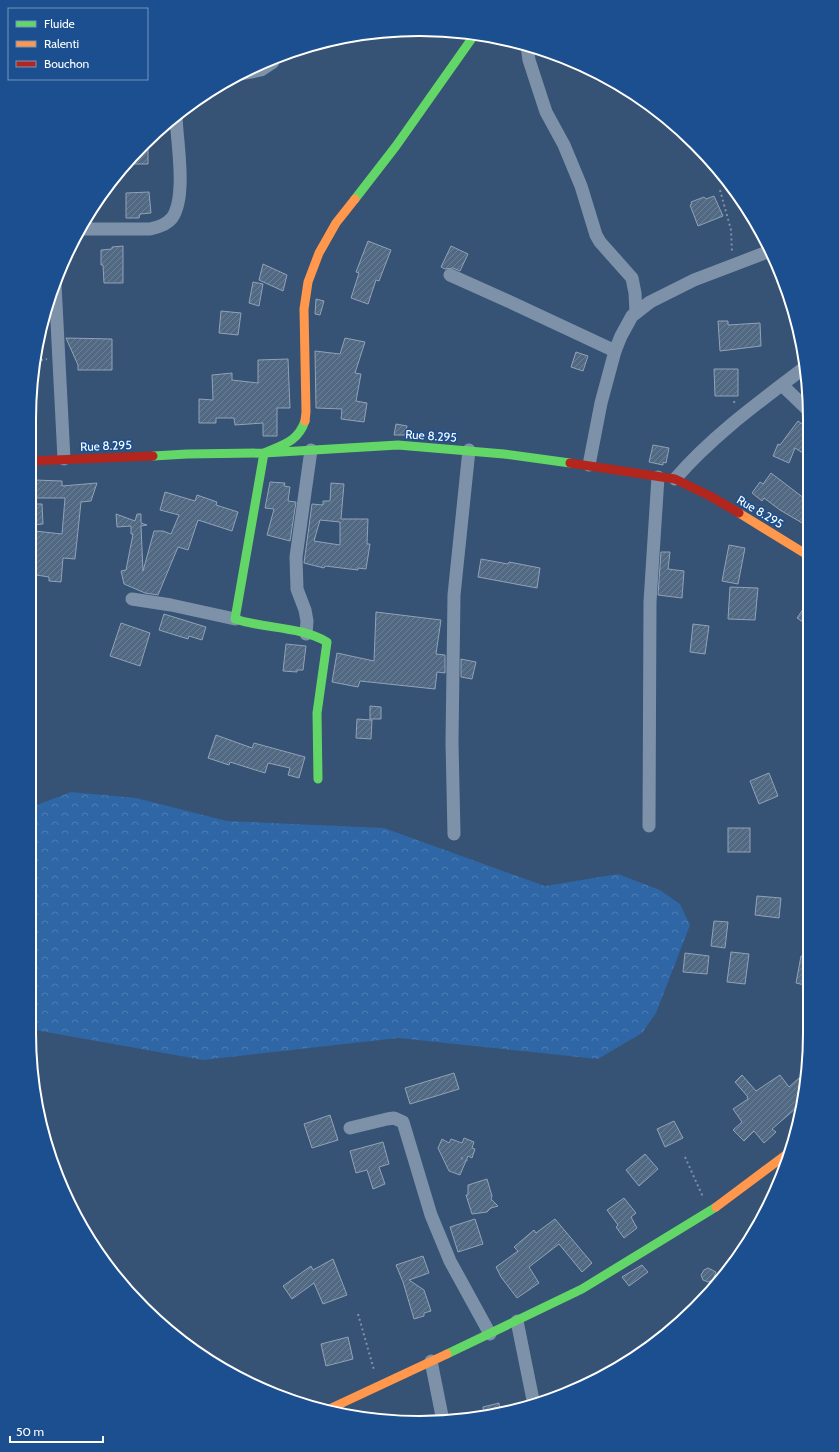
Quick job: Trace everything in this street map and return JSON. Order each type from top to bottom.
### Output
[{"type":"street","points":[[235,619],[264,453],[296,439],[302,433],[305,424],[304,309],[308,282],[319,253],[336,223],[396,146],[471,39]]},
{"type":"street","points":[[528,52],[529,60],[546,112],[564,145],[581,186],[596,235],[600,242],[632,278],[635,292],[636,313]]},
{"type":"street","points":[[86,229],[150,229],[161,226],[172,218],[177,206],[180,189],[176,123]]},
{"type":"street","points":[[589,464],[601,403],[615,351],[620,336],[632,316],[650,302],[694,280],[764,253]]},
{"type":"street","points":[[450,275],[615,351]]},
{"type":"street","points":[[56,297],[64,459]]},
{"type":"street","points":[[675,479],[714,438],[800,371]]},
{"type":"street","points":[[782,385],[802,405]]},
{"type":"street","name":"Rue 8.295","points":[[36,461],[101,459],[187,454],[264,453],[398,445],[469,450],[589,464],[675,479],[710,496],[803,552]]},
{"type":"street","points":[[306,634],[307,620],[297,589],[296,557],[311,450]]},
{"type":"street","points":[[454,834],[452,742],[454,596],[469,450]]},
{"type":"street","points":[[649,826],[650,602],[657,516],[658,477]]},
{"type":"street","points":[[132,600],[171,606],[306,634],[323,639],[327,642],[317,713],[318,779]]},
{"type":"street","points":[[350,1128],[394,1118],[403,1122],[431,1215],[450,1261],[490,1334]]},
{"type":"street","points":[[333,1406],[490,1334],[582,1289],[710,1211],[782,1157]]},
{"type":"street","points":[[517,1321],[533,1399]]},
{"type":"street","points":[[431,1361],[442,1415]]},
{"type":"path","points":[[720,190],[731,230],[732,265]]},
{"type":"path","points":[[685,1157],[710,1211]]},
{"type":"path","points":[[461,1158],[469,1161]]},
{"type":"path","points":[[358,1314],[378,1385]]},
{"type":"green space","points":[[71,792],[136,798],[227,821],[384,828],[545,886],[618,874],[660,890],[680,904],[690,925],[656,1013],[642,1033],[598,1059],[398,1038],[203,1060],[36,1030],[36,805]]},
{"type":"building","points":[[148,148],[148,164],[134,164]]},
{"type":"building","points":[[149,192],[151,213],[140,214],[139,218],[126,218],[126,193]]},
{"type":"building","points":[[714,196],[723,216],[698,226],[690,205],[692,204],[691,202],[704,197],[706,199]]},
{"type":"building","points":[[368,241],[391,250],[379,281],[376,280],[368,304],[351,298],[359,273],[356,272]]},
{"type":"building","points":[[123,246],[123,283],[104,283],[103,265],[101,265],[101,250]]},
{"type":"building","points":[[451,246],[468,254],[460,271],[453,268],[445,269],[441,267]]},
{"type":"building","points":[[263,264],[287,275],[283,291],[259,280]]},
{"type":"building","points":[[253,282],[263,284],[259,306],[249,303]]},
{"type":"building","points":[[316,299],[324,301],[320,315],[315,314]]},
{"type":"building","points":[[221,311],[241,313],[238,335],[219,333]]},
{"type":"building","points":[[718,321],[728,321],[728,325],[760,323],[761,346],[720,351]]},
{"type":"building","points":[[66,338],[112,339],[112,370],[78,370],[78,365]]},
{"type":"building","points":[[345,338],[365,342],[355,373],[361,374],[356,401],[367,403],[364,422],[341,419],[342,409],[316,408],[315,351],[340,354]]},
{"type":"building","points":[[576,352],[588,356],[583,371],[571,367]]},
{"type":"building","points":[[288,359],[290,408],[277,408],[277,436],[263,436],[263,423],[235,425],[234,418],[216,418],[216,423],[199,423],[199,399],[213,400],[212,375],[232,373],[232,380],[258,383],[258,360]]},
{"type":"building","points":[[714,369],[738,369],[738,396],[715,396]]},
{"type":"building","points":[[798,421],[803,425],[803,453],[795,448],[789,463],[773,456],[778,444],[780,445]]},
{"type":"building","points":[[396,424],[407,426],[405,435],[394,435]]},
{"type":"building","points":[[653,445],[669,448],[666,463],[663,462],[663,465],[649,462]]},
{"type":"building","points":[[771,473],[803,497],[803,523],[780,510],[764,498],[762,501],[752,493],[760,482],[763,484]]},
{"type":"building","points":[[36,480],[62,481],[62,486],[97,483],[91,501],[81,502],[75,559],[63,558],[61,582],[49,581],[49,577],[36,575],[36,531],[62,534],[65,498],[36,498]]},
{"type":"building","points":[[270,482],[285,483],[284,486],[290,487],[288,501],[296,502],[290,541],[267,535],[274,509],[265,508]]},
{"type":"building","points":[[331,483],[344,484],[341,519],[368,519],[367,544],[370,544],[366,569],[358,568],[358,570],[325,566],[324,568],[304,563],[312,504],[323,505],[323,501],[330,501]],"holes":[[[320,520],[340,522],[340,545],[314,541]]]},
{"type":"building","points":[[165,492],[195,501],[197,495],[217,502],[216,505],[238,512],[232,531],[198,520],[188,550],[178,547],[158,595],[145,593],[124,584],[121,571],[126,570],[133,534],[131,534],[131,526],[117,527],[116,514],[135,521],[137,514],[141,514],[141,523],[147,525],[141,526],[143,571],[154,531],[163,531],[171,534],[179,515],[160,510]]},
{"type":"building","points":[[36,504],[42,504],[43,524],[36,525]]},
{"type":"building","points":[[729,545],[745,548],[738,584],[722,581]]},
{"type":"building","points":[[661,552],[670,552],[668,569],[684,571],[682,598],[658,595]]},
{"type":"building","points":[[481,559],[508,564],[509,562],[540,568],[537,588],[478,577]]},
{"type":"building","points":[[730,587],[758,588],[755,620],[728,619]]},
{"type":"building","points":[[803,610],[803,622],[797,618]]},
{"type":"building","points":[[376,612],[441,620],[436,654],[445,655],[445,673],[437,672],[435,689],[360,681],[358,687],[332,682],[337,653],[374,661]]},
{"type":"building","points":[[164,614],[206,627],[202,640],[189,636],[188,639],[159,630]]},
{"type":"building","points":[[121,623],[150,633],[140,666],[110,656]]},
{"type":"building","points":[[693,624],[709,626],[705,654],[690,652]]},
{"type":"building","points":[[286,644],[306,646],[303,670],[297,670],[297,672],[283,671]]},
{"type":"building","points":[[461,659],[476,662],[472,679],[461,677]]},
{"type":"building","points":[[370,706],[381,707],[381,719],[370,719]]},
{"type":"building","points":[[357,719],[372,720],[371,739],[356,738]]},
{"type":"building","points":[[216,735],[252,748],[254,743],[305,757],[299,778],[288,775],[290,768],[268,763],[265,773],[230,762],[229,765],[208,758]]},
{"type":"building","points":[[769,773],[778,796],[759,804],[750,781]]},
{"type":"building","points":[[728,828],[750,828],[750,852],[728,852]]},
{"type":"building","points":[[757,896],[781,898],[779,918],[755,915]]},
{"type":"building","points":[[714,921],[728,922],[725,948],[711,946]]},
{"type":"building","points":[[731,952],[749,954],[745,984],[727,982]]},
{"type":"building","points":[[685,953],[709,956],[707,974],[683,972]]},
{"type":"building","points":[[801,956],[803,956],[803,985],[796,983]]},
{"type":"building","points":[[454,1073],[459,1089],[410,1104],[405,1088]]},
{"type":"building","points":[[742,1075],[756,1091],[780,1075],[789,1087],[799,1078],[800,1080],[795,1110],[772,1129],[776,1132],[764,1143],[754,1131],[744,1141],[733,1130],[742,1122],[733,1109],[748,1099],[748,1097],[735,1082]]},
{"type":"building","points":[[330,1115],[338,1140],[312,1148],[304,1124]]},
{"type":"building","points":[[674,1121],[683,1138],[665,1147],[657,1129]]},
{"type":"building","points":[[464,1138],[474,1142],[472,1148],[475,1149],[472,1158],[468,1156],[460,1175],[449,1171],[438,1148],[442,1139],[449,1143],[451,1139],[462,1143]]},
{"type":"building","points":[[383,1142],[389,1164],[379,1167],[385,1184],[373,1189],[367,1170],[356,1173],[350,1151]]},
{"type":"building","points":[[645,1154],[658,1169],[639,1186],[626,1170]]},
{"type":"building","points":[[487,1179],[492,1196],[491,1199],[498,1206],[491,1208],[487,1212],[472,1214],[466,1195],[468,1195],[468,1185]]},
{"type":"building","points":[[624,1198],[636,1213],[631,1217],[637,1228],[624,1238],[616,1227],[618,1225],[607,1210]]},
{"type":"building","points":[[475,1219],[483,1244],[458,1252],[450,1227]]},
{"type":"building","points":[[555,1219],[592,1263],[582,1272],[559,1244],[529,1267],[539,1283],[517,1298],[501,1277],[496,1267],[518,1251],[514,1247],[534,1230],[536,1233]]},
{"type":"building","points":[[423,1256],[429,1273],[409,1280],[424,1290],[431,1311],[424,1313],[424,1316],[414,1319],[403,1282],[396,1265]]},
{"type":"building","points":[[333,1259],[347,1295],[323,1304],[314,1283],[292,1299],[283,1286],[311,1266],[313,1270]]},
{"type":"building","points":[[642,1265],[648,1272],[629,1286],[622,1277]]},
{"type":"building","points":[[708,1268],[716,1272],[712,1280],[708,1282],[703,1280],[701,1275],[704,1270]]},
{"type":"building","points":[[348,1337],[353,1359],[326,1366],[321,1344]]},
{"type":"building","points":[[499,1403],[499,1408],[483,1411],[483,1407]]},
{"type":"traffic: fast","points":[[355,199],[396,146],[471,39]]},
{"type":"traffic: fast","points":[[305,421],[298,434],[289,442],[264,453],[235,619],[258,625],[294,630],[317,637],[327,642],[317,713],[318,779]]},
{"type":"traffic: fast","points":[[153,456],[264,453],[398,445],[504,454],[570,463]]},
{"type":"traffic: fast","points":[[447,1354],[582,1289],[716,1207]]},
{"type":"traffic: slow","points":[[305,421],[304,309],[308,282],[319,253],[336,223],[355,199]]},
{"type":"traffic: slow","points":[[739,513],[803,552]]},
{"type":"traffic: slow","points":[[716,1207],[782,1157]]},
{"type":"traffic: slow","points":[[335,1407],[447,1354]]},
{"type":"traffic: jam","points":[[36,461],[153,456]]},
{"type":"traffic: jam","points":[[570,463],[675,479],[710,496],[739,513]]}]
